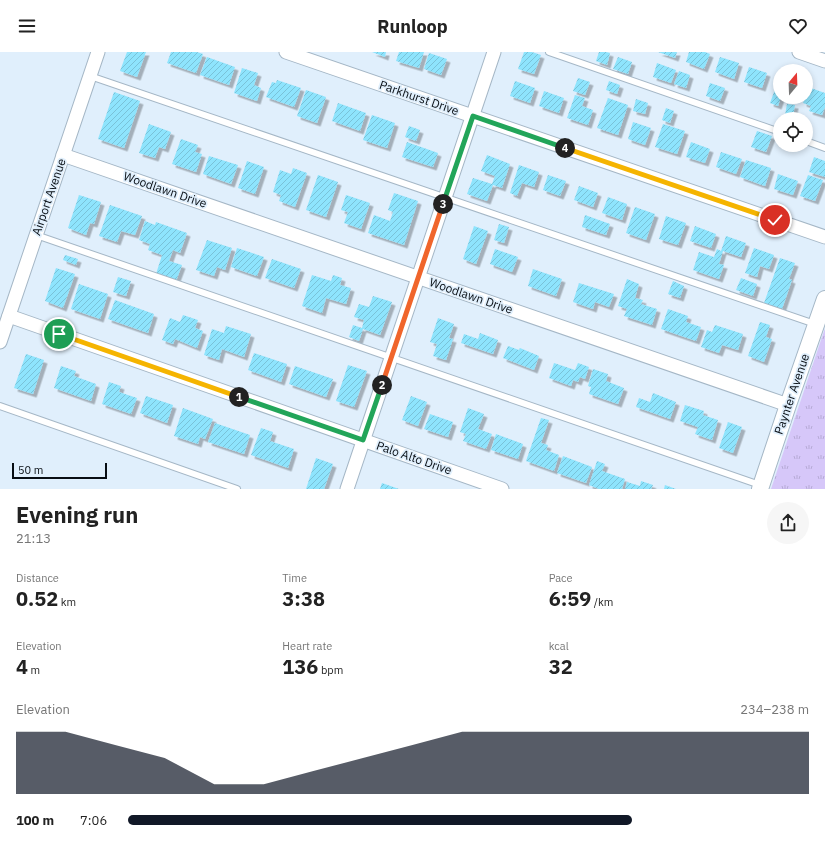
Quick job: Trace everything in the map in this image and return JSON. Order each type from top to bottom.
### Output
[{"type":"street","name":"Airport Avenue","points":[[0,342],[98,52]]},
{"type":"street","name":"Parkhurst Drive","points":[[286,52],[825,237]]},
{"type":"street","points":[[347,489],[494,52]]},
{"type":"street","points":[[799,52],[825,61]]},
{"type":"street","name":"Woodlawn Drive","points":[[63,155],[788,406]]},
{"type":"street","name":"Paynter Avenue","points":[[760,487],[825,300]]},
{"type":"street","name":"Palo Alto Drive","points":[[9,316],[502,489]]},
{"type":"lane","points":[[549,52],[773,130]]},
{"type":"lane","points":[[90,76],[816,325]]},
{"type":"lane","points":[[813,144],[825,148]]},
{"type":"lane","points":[[36,236],[392,358],[760,487]]},
{"type":"lane","points":[[0,406],[237,489]]},
{"type":"green space","points":[[825,329],[825,489],[771,489],[824,331]]},
{"type":"building","points":[[127,52],[146,52],[137,77],[120,71]]},
{"type":"building","points":[[171,52],[197,52],[203,54],[196,73],[167,63]]},
{"type":"building","points":[[372,52],[386,52],[385,57]]},
{"type":"building","points":[[399,52],[424,52],[419,68],[396,61]]},
{"type":"building","points":[[524,52],[532,52],[541,55],[534,74],[518,69]]},
{"type":"building","points":[[599,52],[610,53],[607,65],[596,61]]},
{"type":"building","points":[[658,52],[677,52],[675,58]]},
{"type":"building","points":[[689,52],[705,52],[710,54],[704,69],[686,62]]},
{"type":"building","points":[[429,53],[447,59],[441,75],[424,69]]},
{"type":"building","points":[[207,57],[235,67],[229,85],[200,75]]},
{"type":"building","points":[[618,57],[632,62],[628,74],[613,69]]},
{"type":"building","points":[[720,57],[739,63],[734,79],[715,72]]},
{"type":"building","points":[[657,63],[676,70],[671,83],[653,77]]},
{"type":"building","points":[[749,67],[767,73],[762,88],[744,82]]},
{"type":"building","points":[[242,68],[258,73],[254,85],[261,88],[257,101],[234,93]]},
{"type":"building","points":[[679,71],[690,75],[686,88],[674,84]]},
{"type":"building","points":[[578,78],[590,82],[585,95],[573,91]]},
{"type":"building","points":[[277,80],[301,88],[294,107],[266,97],[272,82],[276,83]]},
{"type":"building","points":[[515,81],[535,88],[530,103],[510,96]]},
{"type":"building","points":[[609,81],[620,85],[617,94],[606,90]]},
{"type":"building","points":[[710,83],[725,88],[720,101],[706,96]]},
{"type":"building","points":[[813,89],[825,93],[825,107],[822,115],[809,111],[811,106],[806,104],[813,104]]},
{"type":"building","points":[[306,90],[326,97],[317,123],[297,116]]},
{"type":"building","points":[[544,91],[564,98],[559,113],[539,106]]},
{"type":"building","points":[[114,92],[140,101],[124,148],[98,139]]},
{"type":"building","points":[[575,95],[585,98],[582,106],[593,110],[588,125],[567,118]]},
{"type":"building","points":[[773,95],[773,104],[779,104],[778,106],[770,103]]},
{"type":"building","points":[[608,98],[628,105],[618,135],[597,128]]},
{"type":"building","points":[[636,99],[648,103],[645,114],[633,111]]},
{"type":"building","points":[[338,103],[366,113],[360,131],[332,121]]},
{"type":"building","points":[[787,104],[795,105],[794,112],[786,112]]},
{"type":"building","points":[[666,108],[674,111],[670,123],[662,120]]},
{"type":"building","points":[[372,115],[395,123],[387,148],[363,140]]},
{"type":"building","points":[[633,122],[651,128],[645,145],[628,139]]},
{"type":"building","points":[[149,124],[171,132],[165,149],[159,147],[155,158],[139,153]]},
{"type":"building","points":[[663,124],[685,131],[677,154],[655,147]]},
{"type":"building","points":[[409,126],[420,130],[416,141],[405,137]]},
{"type":"building","points":[[757,131],[772,136],[766,152],[751,147]]},
{"type":"building","points":[[181,139],[198,145],[195,152],[202,154],[196,172],[172,164]]},
{"type":"building","points":[[407,142],[438,153],[433,167],[402,157]]},
{"type":"building","points":[[691,142],[710,149],[705,163],[686,157]]},
{"type":"building","points":[[721,152],[742,159],[736,174],[716,167]]},
{"type":"building","points":[[487,155],[510,164],[502,188],[493,185],[487,201],[467,194],[473,178],[492,184],[495,176],[481,171]]},
{"type":"building","points":[[209,156],[238,165],[231,184],[203,174]]},
{"type":"building","points":[[814,157],[825,161],[825,177],[809,172]]},
{"type":"building","points":[[746,160],[771,168],[765,186],[740,177]]},
{"type":"building","points":[[247,161],[264,167],[255,194],[238,188]]},
{"type":"building","points":[[519,165],[539,172],[534,187],[522,183],[517,196],[510,193]]},
{"type":"building","points":[[293,168],[307,173],[295,207],[279,201],[281,195],[273,192],[280,170],[291,174]]},
{"type":"building","points":[[778,174],[798,181],[793,195],[774,189]]},
{"type":"building","points":[[318,175],[338,182],[326,217],[306,210]]},
{"type":"building","points":[[548,175],[566,181],[560,196],[543,190]]},
{"type":"building","points":[[808,175],[823,180],[815,201],[800,196]]},
{"type":"building","points":[[579,186],[598,193],[593,207],[574,200]]},
{"type":"building","points":[[394,193],[418,201],[404,245],[368,233],[374,215],[390,221],[393,212],[388,210]]},
{"type":"building","points":[[79,195],[101,202],[94,224],[90,223],[86,235],[68,228]]},
{"type":"building","points":[[346,195],[370,203],[361,229],[344,223],[348,212],[341,210]]},
{"type":"building","points":[[608,197],[627,204],[622,220],[602,213]]},
{"type":"building","points":[[110,205],[142,216],[135,235],[121,231],[117,242],[99,236]]},
{"type":"building","points":[[635,207],[655,214],[646,240],[626,233]]},
{"type":"building","points":[[585,215],[610,224],[606,235],[582,227]]},
{"type":"building","points":[[666,216],[686,223],[678,245],[659,239]]},
{"type":"building","points":[[145,221],[155,225],[156,222],[187,233],[180,253],[173,250],[169,261],[182,265],[176,281],[156,274],[162,255],[148,250],[150,244],[139,240]]},
{"type":"building","points":[[499,224],[509,227],[504,243],[494,240]]},
{"type":"building","points":[[474,226],[488,231],[476,264],[463,259]]},
{"type":"building","points":[[695,226],[716,234],[711,248],[690,241]]},
{"type":"building","points":[[726,236],[746,243],[741,257],[723,251],[719,264],[724,265],[719,279],[693,270],[699,252],[714,257],[717,249],[721,251]]},
{"type":"building","points":[[207,240],[232,248],[225,270],[217,267],[214,276],[196,270]]},
{"type":"building","points":[[237,248],[264,257],[257,276],[231,267]]},
{"type":"building","points":[[754,248],[774,255],[769,269],[760,266],[757,277],[745,273]]},
{"type":"building","points":[[495,249],[518,257],[512,272],[490,264]]},
{"type":"building","points":[[65,255],[78,259],[76,265],[63,260]]},
{"type":"building","points":[[780,258],[795,263],[789,279],[792,280],[782,309],[764,303]]},
{"type":"building","points":[[272,259],[301,269],[294,288],[265,278]]},
{"type":"building","points":[[56,268],[75,274],[63,308],[45,301]]},
{"type":"building","points":[[533,269],[562,279],[556,296],[528,286]]},
{"type":"building","points":[[312,275],[331,281],[333,275],[342,278],[340,285],[351,288],[346,304],[326,298],[322,313],[302,306]]},
{"type":"building","points":[[118,277],[131,281],[126,296],[113,292]]},
{"type":"building","points":[[741,278],[757,284],[753,296],[736,290]]},
{"type":"building","points":[[627,279],[639,284],[635,298],[643,300],[641,304],[657,309],[652,325],[624,316],[627,309],[618,306]]},
{"type":"building","points":[[673,281],[684,286],[680,298],[668,294]]},
{"type":"building","points":[[579,283],[614,294],[609,307],[595,302],[593,309],[573,302]]},
{"type":"building","points":[[79,284],[108,294],[100,319],[71,309]]},
{"type":"building","points":[[373,296],[392,302],[380,335],[363,329],[359,341],[349,337],[353,325],[362,328],[364,320],[354,317],[359,304],[369,307]]},
{"type":"building","points":[[115,300],[154,314],[148,333],[108,319]]},
{"type":"building","points":[[668,309],[688,316],[686,322],[701,327],[696,341],[661,329]]},
{"type":"building","points":[[183,315],[198,320],[195,328],[203,331],[197,348],[175,339],[173,344],[162,340],[170,318],[180,322]]},
{"type":"building","points":[[438,318],[454,324],[449,338],[453,339],[446,360],[433,356],[437,344],[430,342]]},
{"type":"building","points":[[760,322],[770,325],[766,337],[772,339],[764,362],[748,356]]},
{"type":"building","points":[[715,325],[743,334],[738,350],[722,345],[719,353],[701,347],[707,330],[712,332]]},
{"type":"building","points":[[226,326],[251,334],[244,357],[222,349],[219,360],[204,355],[212,329],[224,333]]},
{"type":"building","points":[[480,333],[498,340],[493,354],[461,343],[464,334],[478,339]]},
{"type":"building","points":[[508,346],[519,350],[520,348],[539,356],[534,370],[503,358]]},
{"type":"building","points":[[254,353],[287,364],[281,382],[248,370]]},
{"type":"building","points":[[26,354],[44,360],[33,394],[14,388]]},
{"type":"building","points":[[554,363],[575,370],[578,363],[589,367],[585,379],[580,377],[578,382],[573,380],[571,386],[549,378]]},
{"type":"building","points":[[348,365],[367,371],[354,407],[336,401]]},
{"type":"building","points":[[61,366],[76,371],[74,376],[96,384],[91,401],[54,388]]},
{"type":"building","points":[[295,366],[333,379],[326,397],[289,384]]},
{"type":"building","points":[[593,369],[608,374],[606,381],[624,388],[618,404],[589,394],[591,387],[588,386]]},
{"type":"building","points":[[109,382],[121,386],[119,392],[137,398],[131,414],[102,404]]},
{"type":"building","points":[[653,393],[676,402],[670,419],[636,407],[639,398],[650,402]]},
{"type":"building","points":[[146,396],[173,405],[167,423],[140,413]]},
{"type":"building","points":[[411,396],[427,402],[418,426],[402,420]]},
{"type":"building","points":[[685,405],[704,411],[703,415],[718,420],[712,440],[695,434],[698,427],[680,421]]},
{"type":"building","points":[[183,408],[213,419],[205,439],[200,437],[198,444],[174,436]]},
{"type":"building","points":[[468,408],[484,414],[478,429],[492,434],[486,449],[463,441],[466,434],[460,432]]},
{"type":"building","points":[[430,414],[453,422],[448,437],[424,429]]},
{"type":"building","points":[[541,418],[549,420],[541,443],[548,445],[546,450],[559,455],[554,471],[526,461]]},
{"type":"building","points":[[728,422],[742,427],[733,453],[719,448]]},
{"type":"building","points":[[215,423],[250,435],[244,454],[208,442]]},
{"type":"building","points":[[261,428],[273,432],[270,441],[294,449],[288,468],[251,455]]},
{"type":"building","points":[[496,434],[523,444],[518,459],[491,450]]},
{"type":"building","points":[[563,456],[592,467],[586,483],[557,473]]},
{"type":"building","points":[[316,458],[333,464],[324,489],[306,489]]},
{"type":"building","points":[[597,461],[605,464],[602,471],[625,479],[622,489],[599,489],[589,485]]},
{"type":"building","points":[[641,481],[653,485],[651,489],[625,489],[627,482],[640,486]]},
{"type":"building","points":[[382,483],[399,489],[380,489]]},
{"type":"building","points":[[665,485],[676,489],[664,489]]},
{"type":"route","points":[[59,334],[363,440],[473,116],[775,220]]}]
